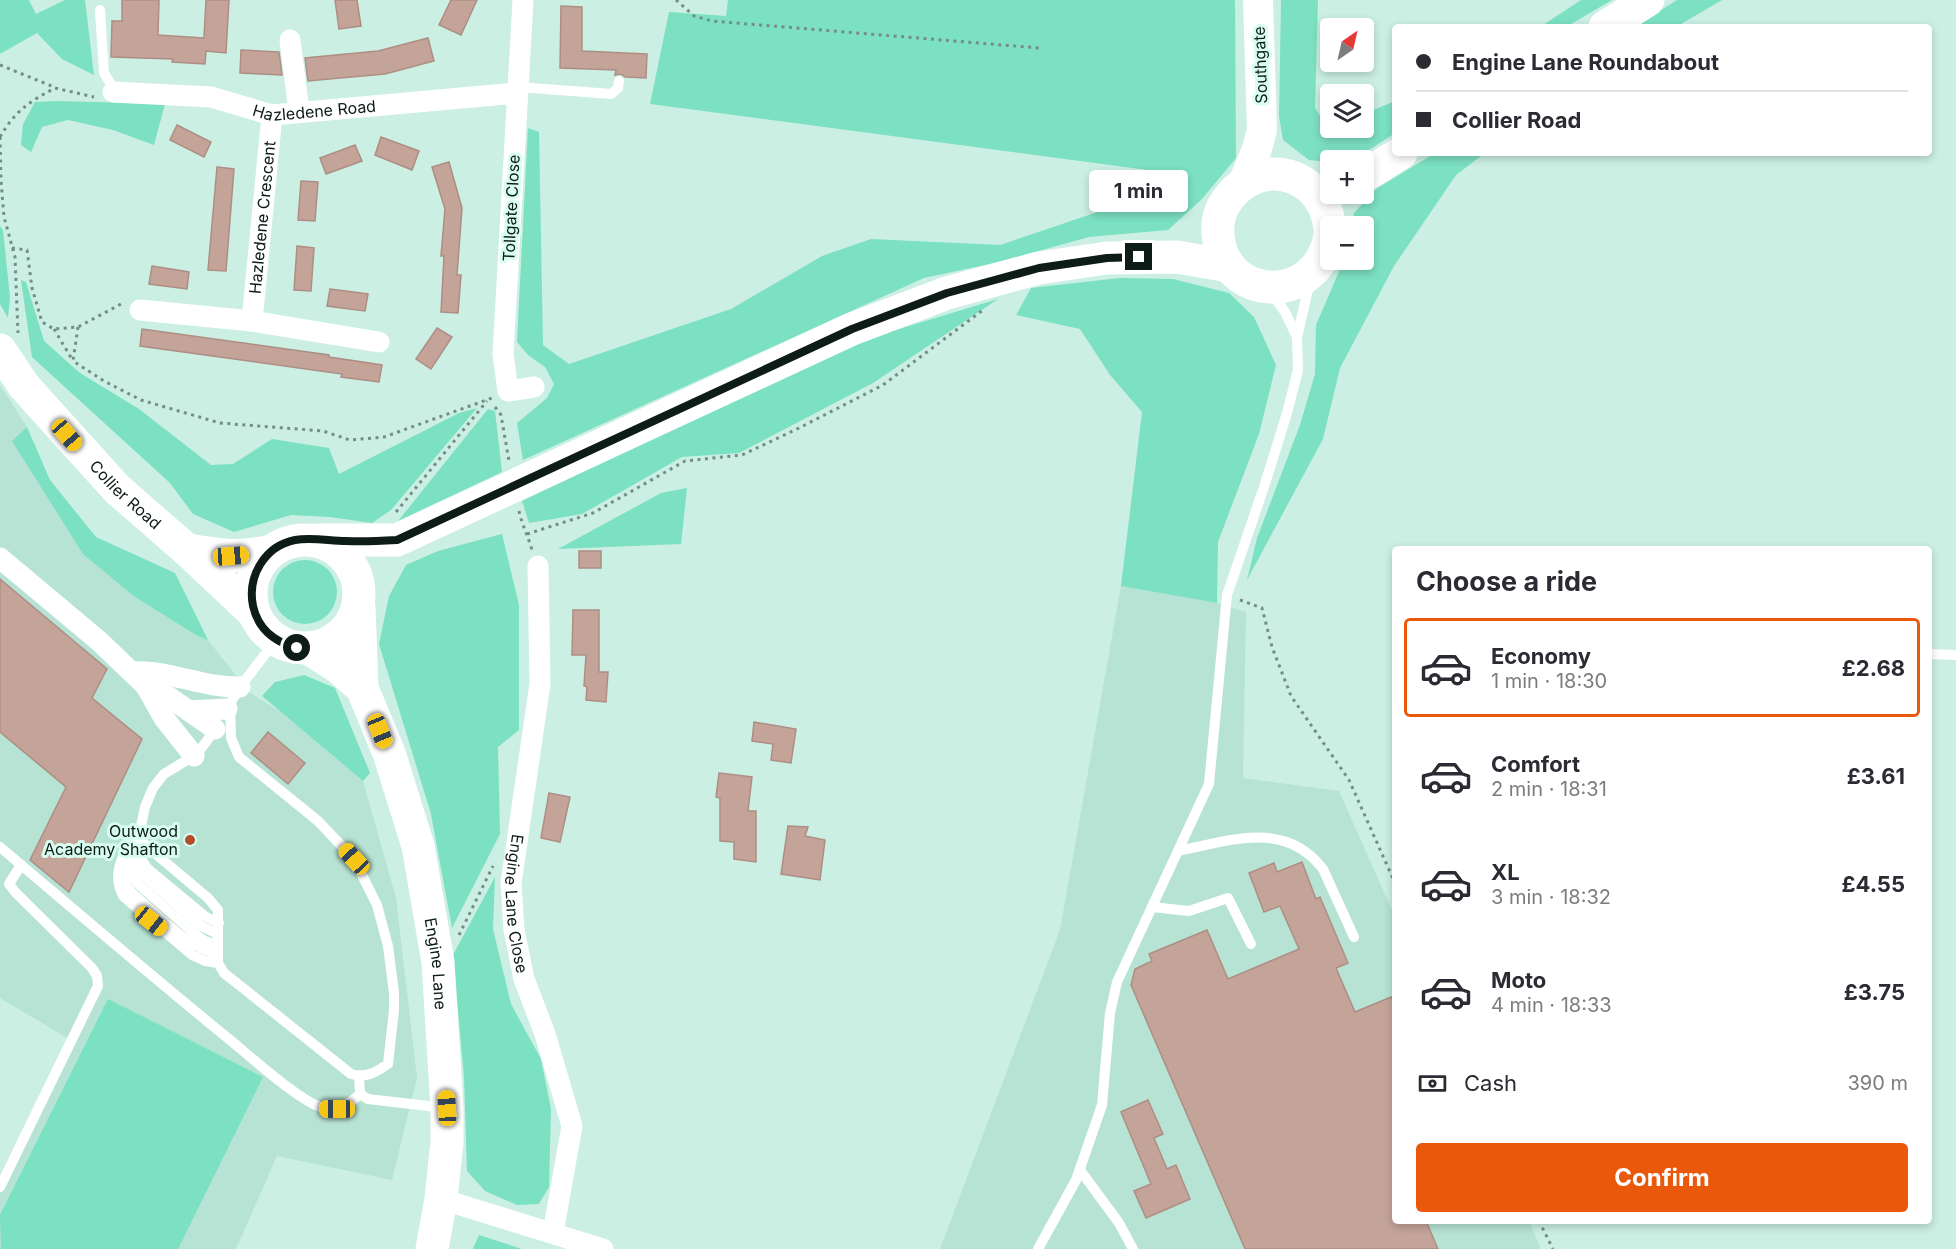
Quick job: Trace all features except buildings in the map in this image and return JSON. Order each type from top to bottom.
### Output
[{"type":"main road","points":[[1610,24],[1648,0]]},
{"type":"main road","points":[[1374,170],[1396,156]]},
{"type":"main road","points":[[1320,264],[1299,282],[1284,287],[1253,284],[1229,266],[1222,254],[1217,228],[1220,215],[1225,202],[1243,183],[1269,174],[1304,179],[1332,216]]},
{"type":"main road","points":[[1155,257],[1217,228]]},
{"type":"main road","points":[[187,550],[231,556],[254,555],[271,551],[293,540],[317,540],[395,527],[852,329],[937,297],[1039,268],[1107,258],[1155,257],[1177,257],[1229,266]]},
{"type":"main road","name":"Collier Road","points":[[4,357],[24,386],[117,489],[254,613]]},
{"type":"main road","points":[[271,551],[260,563],[253,579],[251,596],[254,613],[263,628],[276,640],[297,648],[322,646],[345,631],[353,620],[365,582],[395,527]]},
{"type":"main road","points":[[317,540],[332,546],[344,555],[356,574],[359,602]]},
{"type":"main road","name":"Engine Lane","points":[[359,602],[362,688],[389,753],[418,846],[438,962],[447,1142],[441,1199],[432,1249]]},
{"type":"main road","name":"Engine Lane","points":[[308,648],[338,667],[362,688]]},
{"type":"street","name":"Tollgate Close","points":[[499,395],[523,0]]},
{"type":"street","name":"Southgate","points":[[1243,183],[1262,130],[1258,0]]},
{"type":"street","points":[[290,40],[299,111]]},
{"type":"street","name":"Hazledene Road","points":[[114,92],[211,97],[272,115],[518,90]]},
{"type":"street","name":"Hazledene Crescent","points":[[252,321],[272,115]]},
{"type":"street","name":"Southgate","points":[[1262,130],[1270,151],[1304,179]]},
{"type":"street","points":[[140,310],[252,321],[379,342]]},
{"type":"street","points":[[499,395],[534,387]]},
{"type":"street","points":[[0,558],[99,640],[139,679],[169,701],[205,743]]},
{"type":"street","name":"Engine Lane Close","points":[[538,566],[540,684],[511,883],[516,940],[524,979],[545,1034],[572,1126],[554,1233]]},
{"type":"street","points":[[139,679],[151,672],[209,685],[233,700]]},
{"type":"street","points":[[139,679],[189,711],[205,743]]},
{"type":"street","points":[[189,711],[233,700]]},
{"type":"street","points":[[441,1199],[603,1249]]},
{"type":"lane","points":[[100,10],[104,73],[114,92]]},
{"type":"lane","points":[[518,90],[611,94],[618,88],[619,81]]},
{"type":"lane","points":[[1038,1249],[1076,1180],[1102,1106],[1110,1013],[1117,982],[1209,784],[1227,595],[1287,413],[1298,370],[1297,337],[1312,273]]},
{"type":"lane","points":[[1268,287],[1285,312],[1297,337]]},
{"type":"lane","points":[[218,944],[206,917],[147,868],[141,859],[145,807],[153,788],[164,774],[205,743],[276,640]]},
{"type":"lane","points":[[1932,654],[1956,655]]},
{"type":"lane","points":[[142,840],[208,898],[218,910],[218,944],[224,973],[351,1074],[362,1077],[377,1072],[388,1064],[394,993],[388,946],[377,905],[354,859],[318,821],[239,757],[231,738],[233,700]]},
{"type":"lane","points":[[1178,851],[1255,837],[1284,841],[1297,846],[1317,861],[1323,869],[1354,937]]},
{"type":"lane","points":[[142,840],[123,856],[117,881],[124,897],[192,955],[205,961],[218,944]]},
{"type":"lane","points":[[142,840],[132,862],[136,883],[195,934],[205,941],[218,944]]},
{"type":"lane","points":[[0,848],[180,999],[301,1096],[324,1109],[337,1109],[348,1105],[360,1094]]},
{"type":"lane","points":[[0,1186],[98,986],[97,976],[92,968],[9,884],[21,865]]},
{"type":"lane","points":[[1152,907],[1189,911],[1228,898],[1251,944]]},
{"type":"lane","points":[[358,1076],[360,1094]]},
{"type":"lane","points":[[360,1094],[368,1099],[447,1108]]},
{"type":"lane","points":[[1080,1170],[1119,1223],[1133,1249]]},
{"type":"path","points":[[676,0],[694,16],[712,21],[1039,48]]},
{"type":"path","points":[[0,65],[55,88],[99,98],[114,92]]},
{"type":"path","points":[[4,357],[19,353],[15,257],[4,218],[0,137],[11,118],[38,97],[55,88]]},
{"type":"path","points":[[12,248],[27,250],[32,288],[42,322],[54,329],[73,361],[104,381],[141,400],[220,423],[323,431],[350,440],[384,437],[499,395]]},
{"type":"path","points":[[54,329],[78,327],[121,304],[140,310]]},
{"type":"path","points":[[527,534],[593,513],[685,461],[742,455],[795,430],[883,385],[984,310]]},
{"type":"path","points":[[73,361],[78,327]]},
{"type":"path","points":[[499,395],[505,442]]},
{"type":"path","points":[[395,527],[499,395]]},
{"type":"path","points":[[522,527],[527,534],[538,566]]},
{"type":"path","points":[[1227,595],[1262,608],[1272,647],[1291,696],[1349,780],[1392,876]]},
{"type":"path","points":[[438,962],[450,951],[496,861],[517,845]]},
{"type":"path","points":[[1540,1224],[1553,1249]]},
{"type":"shaded area","name":"Outwood Academy Shafton","points":[[0,385],[27,427],[13,441],[135,597],[208,640],[249,692],[282,713],[363,781],[396,898],[417,1078],[392,1180],[277,1156],[236,1249],[0,1249],[0,1174],[69,1039],[0,998]]},
{"type":"shaded area","points":[[1121,586],[1217,603],[1246,612],[1243,778],[1339,791],[1392,910],[1392,1224],[1530,1224],[1541,1249],[940,1249],[1060,930]]},
{"type":"green space","points":[[0,0],[29,0],[36,14],[65,0],[85,0],[94,75],[62,59],[37,33],[0,54]]},
{"type":"green space","points":[[728,0],[1235,0],[1236,158],[1202,199],[1168,230],[1089,237],[999,262],[924,278],[523,460],[517,423],[547,398],[554,384],[545,367],[528,355],[517,342],[528,128],[539,132],[543,345],[569,364],[731,309],[822,256],[871,239],[1000,245],[1154,193],[1155,171],[650,104],[669,12],[726,16]]},
{"type":"green space","points":[[1281,0],[1318,0],[1315,108],[1320,116],[1320,138],[1374,138],[1374,110],[1392,102],[1392,135],[1368,150],[1320,150],[1320,161],[1309,160],[1283,140],[1279,116]]},
{"type":"green space","points":[[1581,0],[1612,0],[1571,24],[1545,24]]},
{"type":"green space","points":[[1677,0],[1722,0],[1681,24],[1639,24]]},
{"type":"green space","points":[[35,102],[165,104],[154,145],[113,130],[68,120],[42,127],[31,152],[21,145],[23,124]]},
{"type":"green space","points":[[1430,156],[1481,156],[1456,175],[1394,266],[1340,368],[1323,439],[1247,580],[1257,538],[1300,425],[1315,374],[1316,325],[1340,270],[1374,270],[1374,216],[1353,216],[1362,204],[1374,204],[1374,191]]},
{"type":"green space","points":[[0,226],[3,230],[10,298],[8,318],[0,304]]},
{"type":"green space","points":[[1120,278],[1173,279],[1229,293],[1254,317],[1276,365],[1259,434],[1218,542],[1217,603],[1121,586],[1142,412],[1110,375],[1080,329],[1016,315],[1031,288]]},
{"type":"green space","points":[[21,280],[26,282],[44,341],[80,373],[139,409],[211,465],[233,464],[272,439],[329,448],[339,474],[459,413],[477,408],[391,510],[372,523],[330,517],[291,515],[234,532],[193,514],[170,483],[32,357]]},
{"type":"green space","points":[[998,299],[873,383],[739,453],[682,457],[582,514],[529,523],[522,501],[856,342]]},
{"type":"green space","points":[[488,409],[495,411],[502,472],[398,521]]},
{"type":"green space","points":[[27,427],[50,480],[96,537],[175,573],[208,640],[135,597],[83,554],[12,441]]},
{"type":"green space","points":[[687,488],[681,544],[558,549],[661,493]]},
{"type":"green space","points":[[502,534],[519,605],[519,730],[498,747],[500,834],[452,928],[431,814],[379,644],[389,596],[406,565],[438,551]]},
{"type":"green space","points":[[305,560],[317,562],[328,569],[335,580],[337,592],[335,604],[328,615],[317,622],[305,624],[293,622],[282,615],[275,604],[273,592],[275,580],[282,569],[293,562]]},
{"type":"green space","points":[[304,675],[335,688],[370,773],[363,781],[262,696],[275,682]]},
{"type":"green space","points":[[495,877],[493,929],[511,1004],[541,1059],[551,1109],[549,1187],[539,1204],[517,1205],[485,1191],[467,1171],[464,1077],[453,955]]},
{"type":"green space","points":[[108,999],[263,1077],[178,1249],[1,1249],[0,1215]]},
{"type":"green space","points":[[479,1235],[522,1249],[473,1249]]},
{"type":"place","name":"Outwood Academy Shafton","points":[[190,840]]},
{"type":"route","points":[[297,648],[276,640],[263,628],[254,613],[251,596],[253,579],[260,563],[271,551],[282,544],[305,539],[397,540],[852,329],[947,293],[1039,268],[1107,258],[1139,257]]}]
